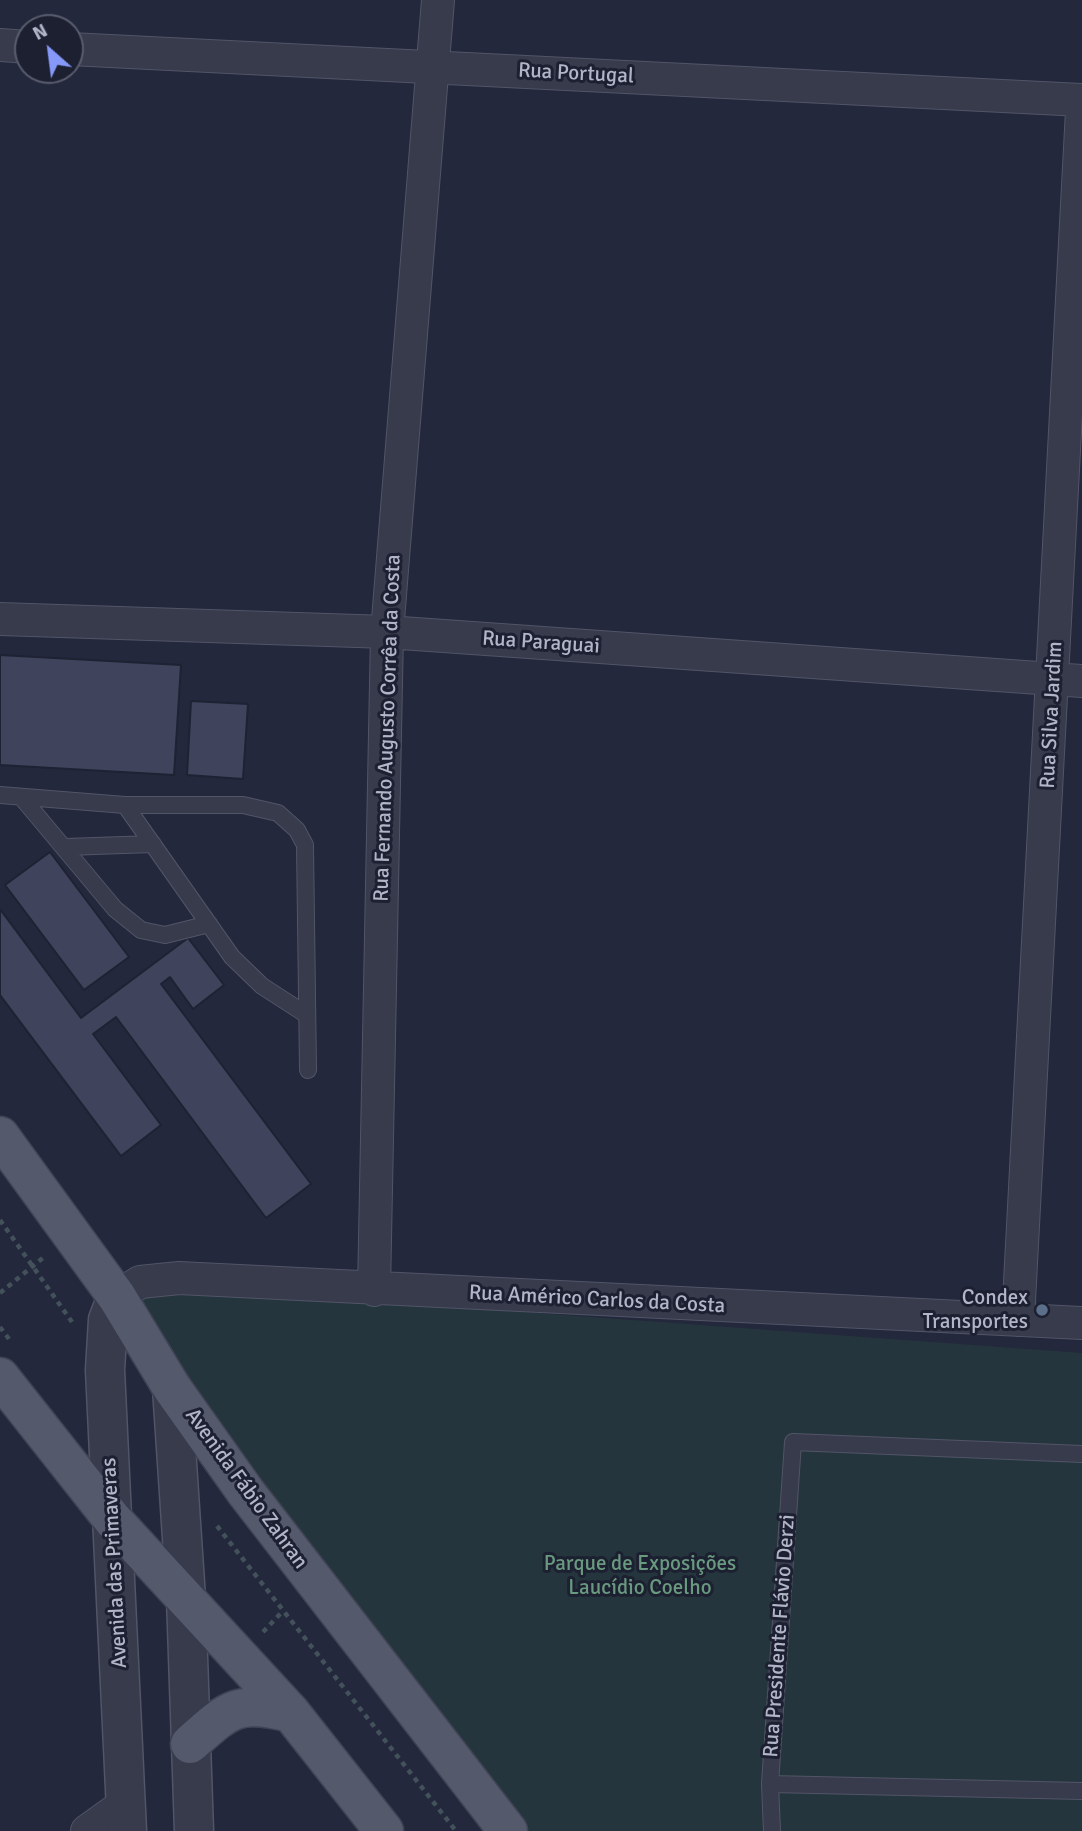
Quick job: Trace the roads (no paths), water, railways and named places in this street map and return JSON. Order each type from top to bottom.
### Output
[{"type":"main road","name":"Avenida Fábio Zahran","points":[[0,1136],[117,1297],[172,1388],[245,1491],[508,1831]]},
{"type":"main road","points":[[0,1377],[113,1520],[291,1713],[384,1831]]},
{"type":"main road","points":[[190,1744],[234,1709],[257,1705],[291,1713]]},
{"type":"street","name":"Rua Fernando Augusto Corrêa da Costa","points":[[374,1290],[387,632],[435,67],[438,0]]},
{"type":"street","name":"Rua Portugal","points":[[84,50],[1082,100]]},
{"type":"street","name":"Rua Silva Jardim","points":[[1018,1320],[1068,680],[1082,110]]},
{"type":"street","name":"Rua Paraguai","points":[[0,619],[387,632],[1068,680]]},
{"type":"street","name":"Rua Américo Carlos da Costa","points":[[117,1297],[140,1282],[179,1278],[374,1290],[1082,1323]]},
{"type":"street","name":"Avenida das Primaveras","points":[[117,1297],[108,1320],[105,1370],[127,1817]]},
{"type":"street","points":[[172,1388],[186,1598],[194,1831]]},
{"type":"street","points":[[87,1831],[127,1817]]},
{"type":"lane","points":[[0,795],[23,799],[125,805],[243,804],[278,813],[297,830],[305,845],[308,1070]]},
{"type":"lane","points":[[23,799],[66,847],[115,909],[141,930],[165,935],[209,925]]},
{"type":"lane","points":[[125,805],[232,957],[262,986],[307,1015]]},
{"type":"lane","points":[[66,847],[153,844]]},
{"type":"lane","name":"Rua Presidente Flávio Derzi","points":[[772,1831],[770,1784],[793,1442],[1082,1454]]},
{"type":"lane","points":[[770,1784],[1082,1791]]},
{"type":"place","name":"Condex Transportes","points":[[1042,1310]]},
{"type":"park label","name":"Parque de Exposições Laucídio Coelho","points":[[640,1576]]}]
